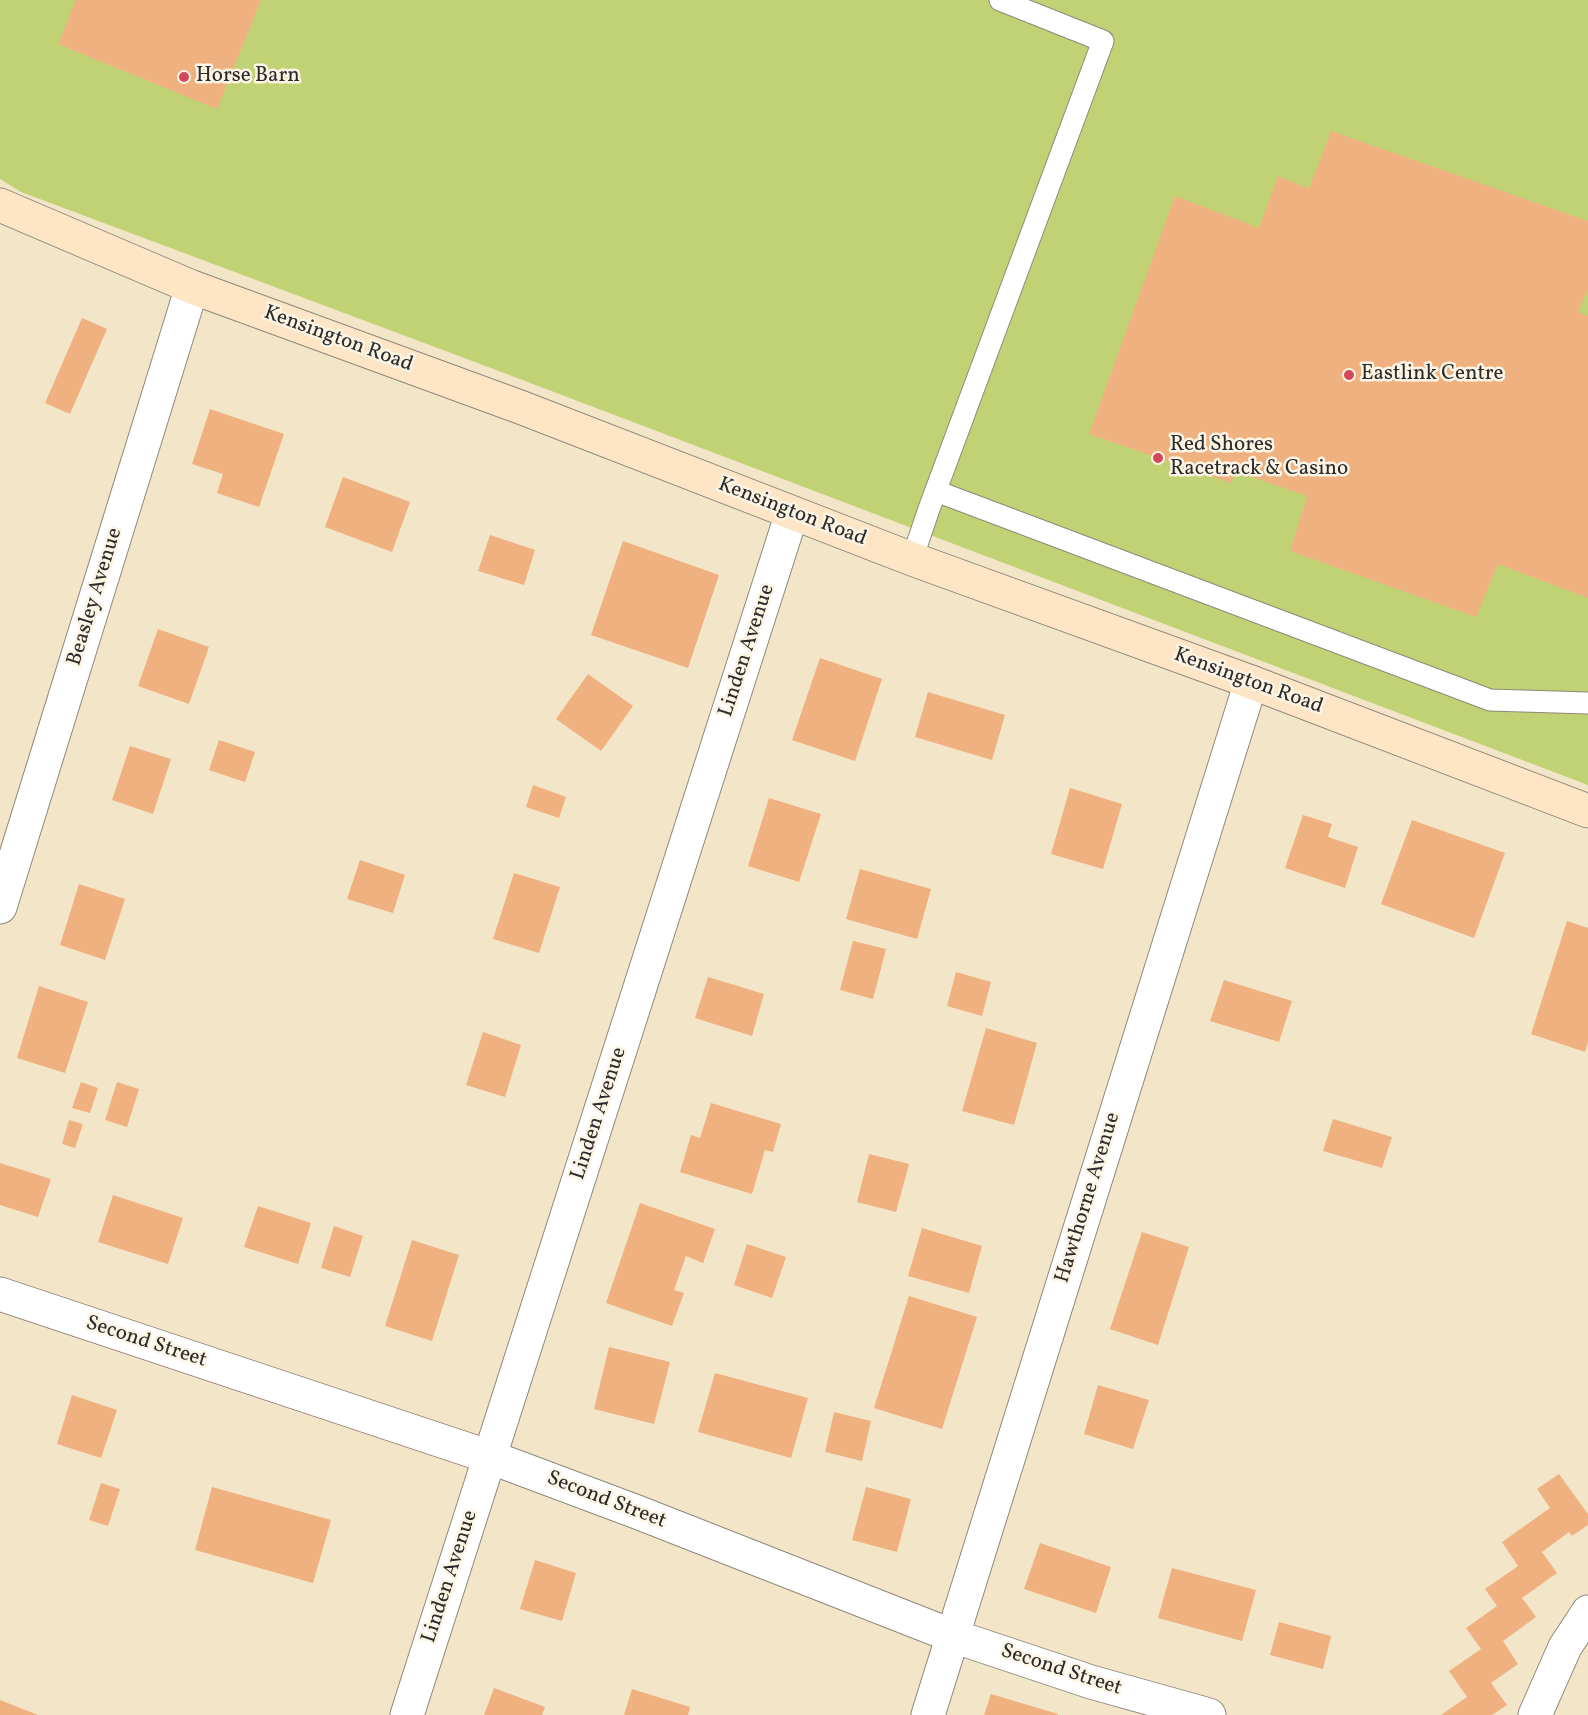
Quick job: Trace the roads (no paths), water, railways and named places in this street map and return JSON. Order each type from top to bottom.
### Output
[{"type":"street","name":"Kensington Road","points":[[0,205],[192,287],[520,407],[912,559],[1251,682],[1588,811]]},
{"type":"street","name":"Beasley Avenue","points":[[0,907],[192,287]]},
{"type":"street","name":"Linden Avenue","points":[[406,1715],[792,513]]},
{"type":"street","name":"Hawthorne Avenue","points":[[928,1715],[1251,682]]},
{"type":"street","name":"Second Street","points":[[0,1294],[490,1457],[953,1636],[1091,1682],[1209,1715]]},
{"type":"street","points":[[1535,1715],[1565,1647],[1588,1612]]},
{"type":"lane","points":[[912,559],[1103,41],[1000,0]]},
{"type":"lane","points":[[936,491],[1490,700],[1588,703]]},
{"type":"place","name":"Horse Barn","points":[[184,77]]},
{"type":"place","name":"Eastlink Centre","points":[[1349,375]]},
{"type":"place","name":"Red Shores Racetrack & Casino","points":[[1158,458]]}]
